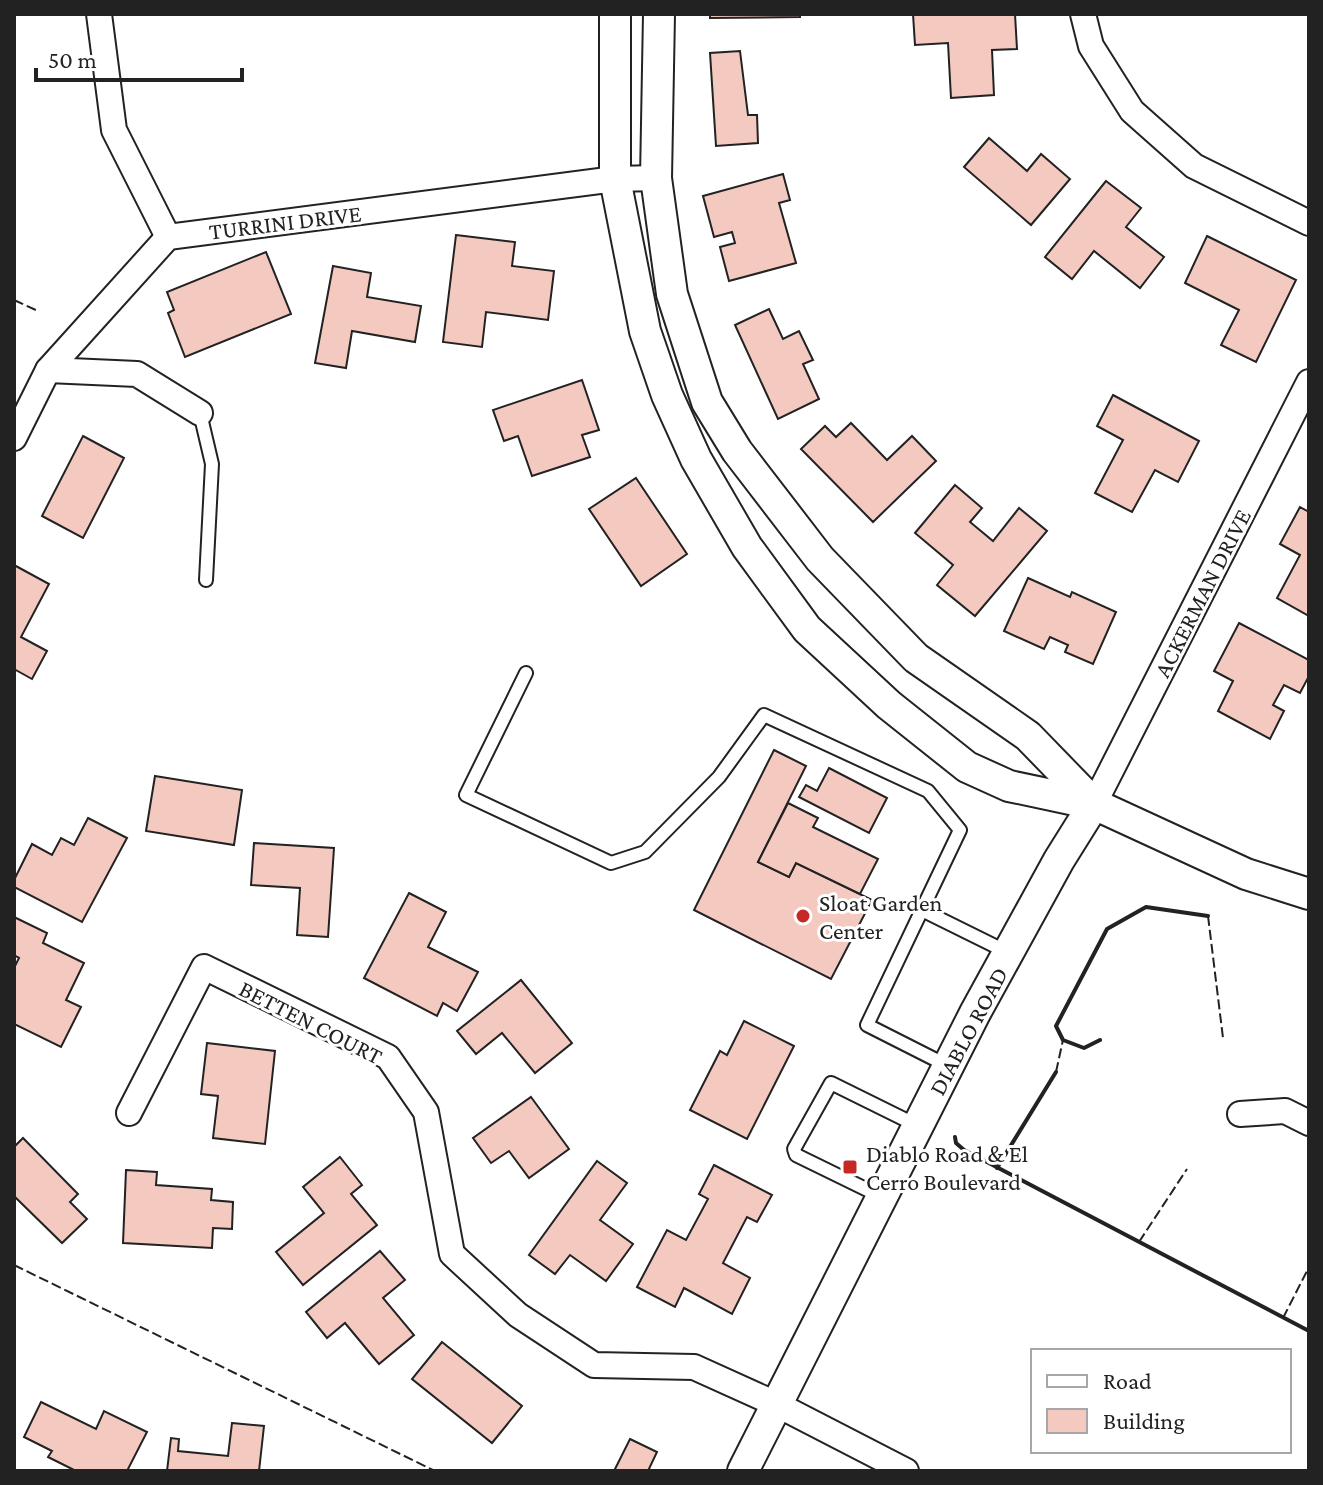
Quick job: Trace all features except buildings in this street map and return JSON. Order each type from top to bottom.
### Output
[{"type":"street","points":[[14,438],[48,370],[168,237],[114,130],[99,14]]},
{"type":"street","points":[[615,14],[615,179],[645,331],[667,395],[696,459],[747,547],[807,629],[889,705],[967,767],[1009,786],[1094,804],[1246,874],[1309,894]]},
{"type":"street","points":[[659,14],[656,178],[672,294],[707,402],[737,451],[820,559],[916,658],[1028,736],[1094,804]]},
{"type":"street","points":[[1083,14],[1091,46],[1132,111],[1194,166],[1309,223]]},
{"type":"street","name":"TURRINI DRIVE","points":[[168,237],[615,179],[656,178]]},
{"type":"street","points":[[48,370],[137,374],[200,413]]},
{"type":"street","name":"ACKERMAN DRIVE","points":[[1094,804],[1309,382]]},
{"type":"street","name":"DIABLO ROAD","points":[[743,1471],[948,1066],[1059,860],[1094,804]]},
{"type":"street","name":"BETTEN COURT","points":[[129,1113],[204,967],[388,1057],[426,1112],[452,1254],[518,1315],[594,1365],[694,1367],[778,1405]]},
{"type":"street","points":[[1240,1114],[1285,1111],[1309,1123]]},
{"type":"street","points":[[778,1405],[906,1471]]},
{"type":"lane","points":[[200,413],[212,464],[206,580]]},
{"type":"lane","points":[[526,673],[466,795],[611,863],[645,852],[719,777],[764,715],[928,791],[960,830],[867,1025],[948,1066]]},
{"type":"lane","points":[[922,910],[1009,953]]},
{"type":"lane","points":[[883,1197],[796,1155],[794,1149],[831,1083],[919,1127]]},
{"type":"fence","points":[[14,300],[38,311]]},
{"type":"fence","points":[[1208,916],[1223,1038]]},
{"type":"fence","points":[[1056,1072],[1063,1040]]},
{"type":"fence","points":[[1139,1242],[1187,1169]]},
{"type":"fence","points":[[14,1265],[435,1471]]},
{"type":"fence","points":[[1283,1318],[1309,1267]]},
{"type":"wall","points":[[1100,1040],[1084,1048],[1063,1040],[1056,1026],[1107,929],[1146,907],[1208,916]]},
{"type":"wall","points":[[997,1168],[1056,1072]]},
{"type":"wall","points":[[955,1137],[956,1143],[964,1150],[1309,1331]]},
{"type":"place","name":"Sloat Garden Center","points":[[803,916]]},
{"type":"place","name":"Diablo Road & El Cerro Boulevard","points":[[850,1167]]}]
